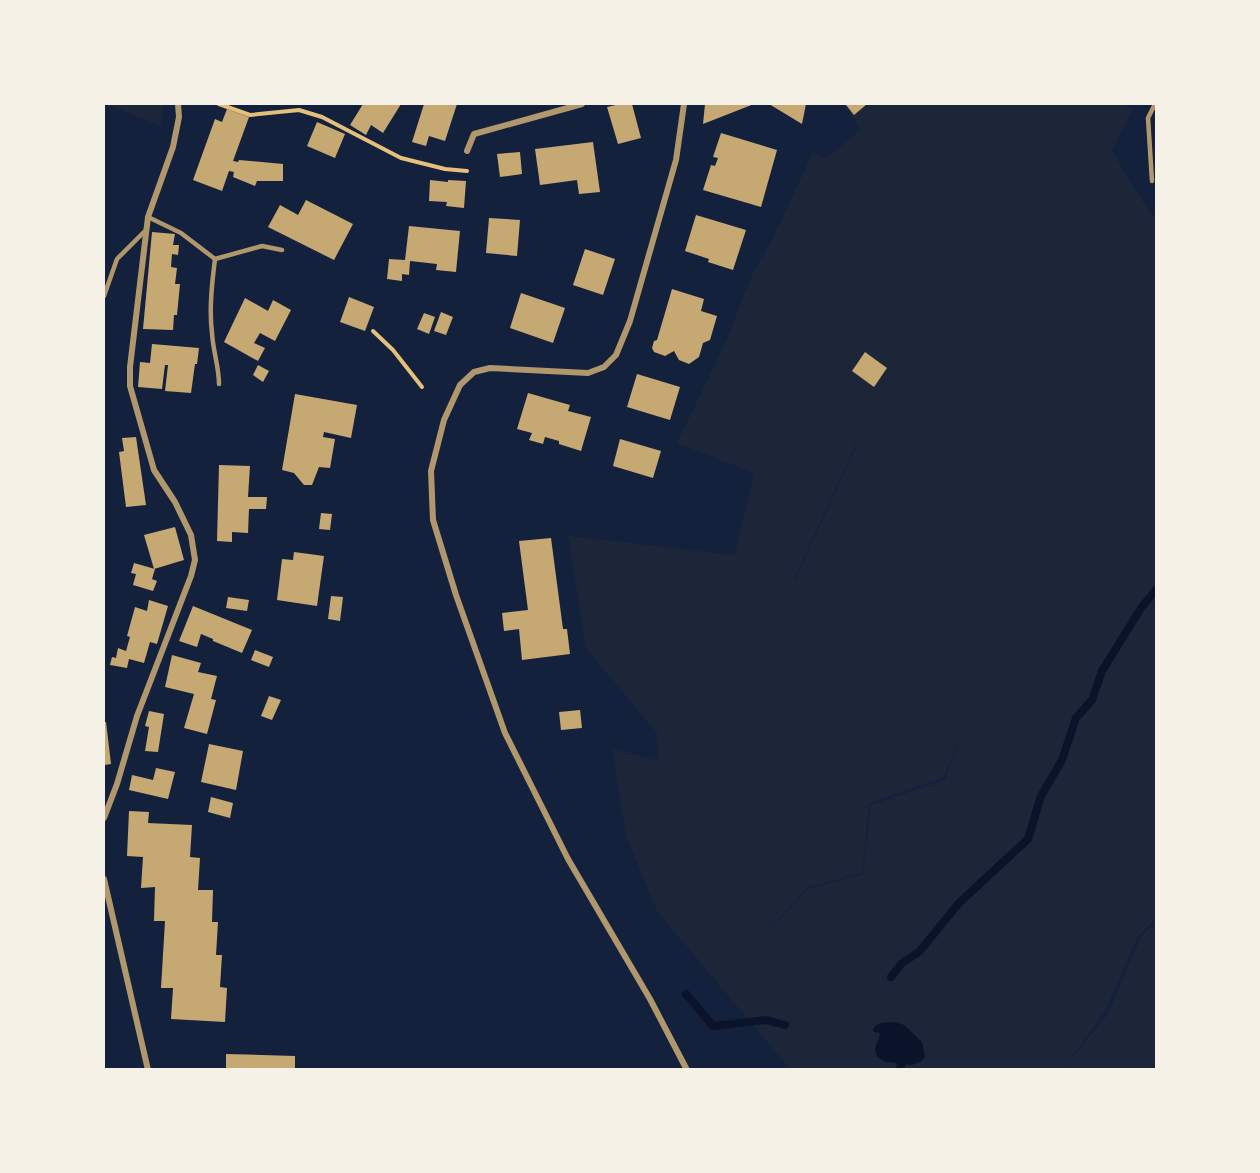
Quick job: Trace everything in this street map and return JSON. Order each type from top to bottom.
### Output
[{"type":"street","points":[[104,818],[117,784],[137,716],[191,576],[195,560],[191,535],[175,502],[154,470],[130,386],[130,367],[148,217],[173,147],[179,117],[178,104]]},
{"type":"street","points":[[467,151],[474,134],[582,104]]},
{"type":"street","points":[[684,104],[676,160],[630,321],[616,355],[604,367],[588,373],[490,368],[474,372],[460,385],[444,420],[430,471],[433,520],[456,595],[505,733],[568,859],[650,999],[687,1070]]},
{"type":"street","points":[[104,879],[148,1070]]},
{"type":"lane","points":[[1152,181],[1148,118],[1155,104]]},
{"type":"lane","points":[[148,217],[182,233],[215,259]]},
{"type":"lane","points":[[104,296],[117,259],[147,229]]},
{"type":"lane","points":[[215,259],[262,246],[282,249]]},
{"type":"lane","points":[[215,259],[212,283],[212,333],[219,384]]},
{"type":"path","points":[[219,104],[250,115],[299,110],[322,117],[401,158],[445,169],[467,171]]},
{"type":"path","points":[[374,331],[393,350],[422,387]]},
{"type":"shaded area","points":[[106,104],[163,104],[161,126]]},
{"type":"shaded area","points":[[844,104],[1120,104],[1133,109],[1112,150],[1152,216],[1156,211],[1156,919],[1138,936],[1105,1011],[1064,1068],[1108,1014],[1141,937],[1156,922],[1156,1069],[790,1069],[657,911],[626,836],[612,748],[658,761],[657,733],[586,648],[568,536],[735,555],[754,473],[677,443],[726,341],[754,270],[771,242],[813,152],[827,158],[861,129]],"holes":[[[857,445],[795,580],[794,579]],[[964,730],[945,780],[871,805],[863,874],[809,889],[759,940],[808,887],[862,873],[869,803],[943,778]]]},
{"type":"shaded area","points":[[896,1022],[904,1025],[922,1042],[925,1057],[920,1062],[912,1065],[886,1062],[877,1057],[875,1048],[880,1035],[873,1029],[880,1024]]},
{"type":"building","points":[[363,104],[401,104],[383,133],[371,125],[366,135],[350,125]]},
{"type":"building","points":[[424,104],[457,104],[445,141],[429,136],[426,146],[412,142]]},
{"type":"building","points":[[632,104],[641,138],[618,144],[607,107]]},
{"type":"building","points":[[705,104],[754,104],[703,124]]},
{"type":"building","points":[[769,104],[806,104],[802,124]]},
{"type":"building","points":[[846,105],[866,105],[854,115]]},
{"type":"building","points":[[227,109],[249,117],[233,161],[283,164],[283,181],[257,181],[255,186],[233,177],[234,172],[229,171],[222,191],[193,180],[215,119],[222,122]]},
{"type":"building","points":[[317,122],[345,134],[335,158],[307,146]]},
{"type":"building","points":[[721,133],[777,150],[761,207],[703,190],[711,165],[715,166],[718,158],[713,157]]},
{"type":"building","points":[[593,142],[600,192],[579,194],[577,180],[540,185],[535,149]]},
{"type":"building","points":[[520,152],[522,174],[500,177],[497,154]]},
{"type":"building","points":[[430,180],[466,181],[464,208],[446,206],[447,202],[429,201]]},
{"type":"building","points":[[306,200],[353,224],[334,260],[268,227],[280,205],[298,215]]},
{"type":"building","points":[[696,215],[746,230],[733,270],[685,251]]},
{"type":"building","points":[[489,218],[520,220],[517,256],[486,253]]},
{"type":"building","points":[[409,226],[460,231],[456,272],[436,270],[437,264],[410,261],[409,275],[402,274],[402,281],[387,279],[389,259],[405,260]]},
{"type":"building","points":[[152,232],[175,234],[173,245],[179,245],[178,255],[172,254],[171,267],[177,268],[175,284],[180,284],[173,330],[143,329]]},
{"type":"building","points":[[585,249],[615,259],[603,295],[573,285]]},
{"type":"building","points":[[672,289],[704,299],[701,311],[717,316],[710,340],[703,343],[699,357],[689,364],[679,360],[674,351],[665,356],[654,352],[652,348],[654,341],[657,340]]},
{"type":"building","points":[[521,293],[565,308],[553,343],[510,328]]},
{"type":"building","points":[[349,297],[374,307],[365,331],[340,322]]},
{"type":"building","points":[[245,298],[268,311],[273,300],[291,310],[275,341],[260,333],[254,343],[265,348],[258,361],[224,342]]},
{"type":"building","points":[[441,312],[453,317],[446,335],[434,331]]},
{"type":"building","points":[[424,313],[435,317],[429,334],[417,329]]},
{"type":"building","points":[[152,344],[199,348],[191,393],[165,391],[168,365],[165,365],[162,389],[138,387],[140,362],[150,363]]},
{"type":"building","points":[[865,352],[887,368],[874,387],[852,371]]},
{"type":"building","points":[[258,365],[269,371],[263,382],[253,375]]},
{"type":"building","points":[[637,374],[680,387],[670,420],[627,407]]},
{"type":"building","points":[[528,393],[570,405],[568,411],[591,417],[581,451],[545,437],[543,444],[529,440],[532,433],[517,429]]},
{"type":"building","points":[[295,394],[357,405],[351,438],[324,432],[323,437],[335,439],[330,468],[319,467],[312,485],[304,485],[294,473],[282,470]]},
{"type":"building","points":[[136,437],[146,505],[126,507],[119,452],[124,451],[122,438]]},
{"type":"building","points":[[620,439],[661,451],[653,478],[613,466]]},
{"type":"building","points":[[219,465],[250,466],[248,497],[267,497],[266,509],[249,509],[248,533],[232,532],[232,542],[217,541]]},
{"type":"building","points":[[321,513],[332,514],[330,530],[319,529]]},
{"type":"building","points":[[175,527],[184,560],[154,569],[144,535]]},
{"type":"building","points":[[551,538],[563,629],[567,629],[570,654],[522,660],[519,629],[504,631],[502,613],[528,610],[519,541]]},
{"type":"building","points":[[294,552],[324,556],[317,606],[277,600],[282,559],[293,560]]},
{"type":"building","points":[[134,563],[155,569],[152,579],[157,581],[153,591],[133,585],[136,574],[131,573]]},
{"type":"building","points":[[331,596],[343,597],[340,621],[328,619]]},
{"type":"building","points":[[228,597],[249,600],[247,611],[226,608]]},
{"type":"building","points":[[149,600],[168,606],[157,644],[150,642],[144,663],[129,659],[127,668],[110,665],[112,657],[116,658],[118,648],[126,651],[130,637],[127,636],[135,607],[147,611]]},
{"type":"building","points":[[193,606],[252,630],[242,653],[201,634],[197,647],[179,641]]},
{"type":"building","points":[[255,650],[273,657],[269,667],[251,660]]},
{"type":"building","points":[[172,655],[201,663],[198,672],[217,676],[211,699],[216,700],[207,734],[184,728],[194,694],[165,687]]},
{"type":"building","points":[[269,696],[281,700],[272,720],[261,716]]},
{"type":"building","points":[[580,710],[582,728],[561,730],[559,712]]},
{"type":"building","points":[[149,711],[164,714],[158,752],[145,751],[149,727],[145,726]]},
{"type":"building","points":[[104,722],[106,722],[111,764],[104,765]]},
{"type":"building","points":[[209,744],[243,751],[236,790],[201,782]]},
{"type":"building","points":[[156,768],[175,772],[168,799],[129,790],[132,775],[153,780]]},
{"type":"building","points":[[211,797],[233,803],[230,818],[208,812]]},
{"type":"building","points":[[129,811],[149,812],[148,823],[192,825],[190,857],[200,858],[198,890],[213,890],[212,922],[218,922],[216,955],[222,955],[220,987],[227,988],[225,1022],[171,1019],[173,988],[161,988],[165,921],[154,921],[155,887],[141,888],[143,857],[127,856]]},
{"type":"building","points":[[226,1054],[295,1056],[295,1070],[226,1070]]},
{"type":"waterway","points":[[891,977],[902,963],[919,952],[959,903],[1028,839],[1041,796],[1062,760],[1076,718],[1092,700],[1102,671],[1141,608],[1156,590]]},
{"type":"waterway","points":[[686,994],[713,1026],[766,1020],[785,1025]]},
{"type":"waterway","points":[[899,1070],[902,1063]]}]
